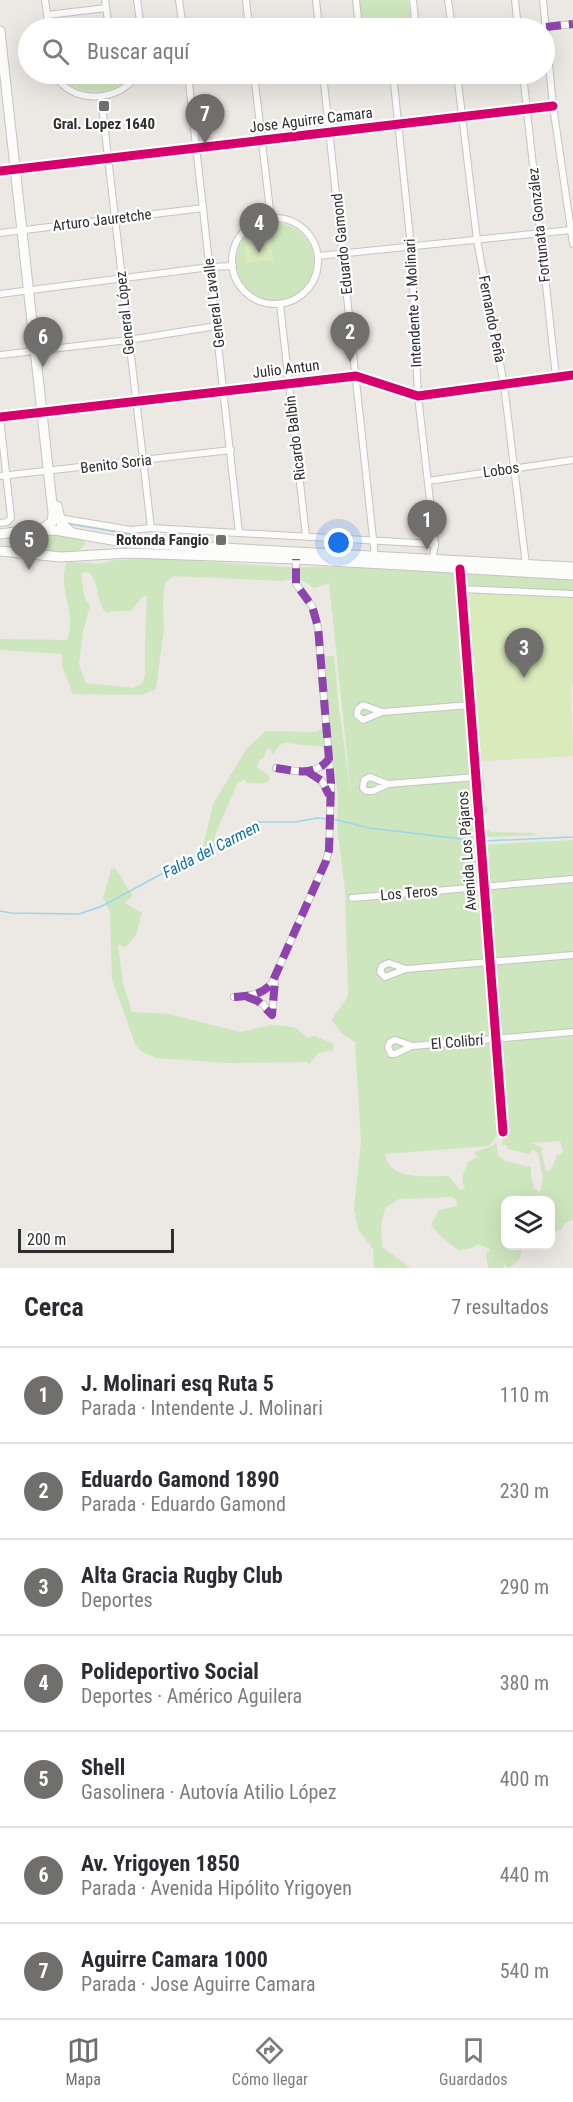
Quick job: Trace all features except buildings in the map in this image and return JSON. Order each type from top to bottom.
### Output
[{"type":"main road","points":[[0,31],[3,76],[17,169],[51,471],[59,518],[62,523],[86,538],[88,544],[83,553],[76,556]]},
{"type":"main road","points":[[26,554],[20,547],[20,540],[24,534],[49,525],[53,518],[51,471]]},
{"type":"main road","points":[[0,534],[35,530],[76,533],[129,543],[375,557],[460,569],[573,575]]},
{"type":"main road","points":[[0,551],[61,557],[129,553],[573,567]]},
{"type":"street","points":[[45,0],[47,18]]},
{"type":"street","points":[[105,0],[108,18]]},
{"type":"street","points":[[138,0],[140,18]]},
{"type":"street","points":[[179,0],[182,18]]},
{"type":"street","points":[[246,0],[248,18]]},
{"type":"street","points":[[316,0],[318,18]]},
{"type":"street","points":[[356,0],[358,18]]},
{"type":"street","points":[[413,0],[415,18]]},
{"type":"street","points":[[448,0],[451,18]]},
{"type":"street","points":[[515,0],[517,18]]},
{"type":"street","points":[[543,0],[545,18]]},
{"type":"street","points":[[47,15],[106,8]]},
{"type":"street","points":[[555,26],[573,24]]},
{"type":"street","points":[[62,84],[78,93],[101,97],[121,90],[127,84]]},
{"type":"street","name":"General Lavalle","points":[[189,84],[239,533]]},
{"type":"street","points":[[255,84],[271,219]]},
{"type":"street","name":"Eduardo Gamond","points":[[324,84],[375,557]]},
{"type":"street","name":"Intendente J. Molinari","points":[[394,84],[411,248],[418,396],[435,544],[432,564]]},
{"type":"street","name":"Fernando Peña","points":[[458,84],[477,240],[504,385],[526,565]]},
{"type":"street","name":"Fortunata González","points":[[524,84],[556,377]]},
{"type":"street","points":[[551,84],[573,244]]},
{"type":"street","name":"General López","points":[[101,97],[151,528]]},
{"type":"street","name":"Jose Aguirre Camara","points":[[0,171],[553,106]]},
{"type":"street","name":"Arturo Jauretche","points":[[0,232],[203,208]]},
{"type":"street","points":[[271,219],[290,221],[307,232],[318,256],[317,270],[311,286],[299,297],[280,304],[260,301],[244,291],[237,280],[233,266],[234,251],[239,238],[258,222],[271,219]]},
{"type":"street","points":[[318,256],[571,230]]},
{"type":"street","points":[[0,294],[233,266]]},
{"type":"street","name":"Ricardo Balbín","points":[[280,304],[306,536]]},
{"type":"street","points":[[0,355],[128,340],[217,326]]},
{"type":"street","name":"Julio Antun","points":[[0,417],[356,376],[418,396],[573,375]]},
{"type":"street","points":[[0,417],[3,475],[11,518],[7,522],[0,523]]},
{"type":"street","name":"Benito Soria","points":[[3,475],[231,450]]},
{"type":"street","name":"Lobos","points":[[428,481],[573,460]]},
{"type":"street","points":[[59,518],[137,530],[151,528],[435,544]]},
{"type":"street","points":[[234,997],[252,996],[270,986],[329,850],[329,759],[318,627],[312,606],[296,584],[296,559]]},
{"type":"street","name":"Avenida Los Pájaros","points":[[460,569],[503,1132]]},
{"type":"street","points":[[461,589],[573,594]]},
{"type":"street","points":[[382,712],[470,705]]},
{"type":"street","points":[[276,768],[308,772],[318,769],[329,759]]},
{"type":"street","points":[[308,772],[322,781],[330,798]]},
{"type":"street","points":[[388,784],[476,777]]},
{"type":"street","name":"Los Teros","points":[[352,898],[573,879]]},
{"type":"street","points":[[406,969],[573,955]]},
{"type":"street","points":[[242,997],[258,1001],[272,1015],[275,977]]},
{"type":"street","name":"El Colibrí","points":[[412,1046],[573,1032]]},
{"type":"green space","points":[[359,0],[408,0],[411,18],[361,18]]},
{"type":"green space","points":[[70,84],[120,84],[106,91],[97,92]]},
{"type":"green space","points":[[275,223],[290,226],[303,234],[311,247],[314,262],[311,277],[303,290],[290,298],[275,301],[260,298],[247,290],[239,277],[236,262],[239,247],[247,234],[260,226]]},
{"type":"green space","points":[[271,242],[273,260],[246,263],[244,245]]},
{"type":"green space","points":[[54,534],[82,539],[85,543],[76,551],[60,553],[29,549],[25,544],[25,540],[30,535]]},
{"type":"green space","points":[[157,558],[284,567],[352,567],[573,578],[573,592],[459,588],[460,615],[473,622],[485,787],[480,804],[488,809],[481,817],[481,827],[491,832],[537,835],[483,837],[479,840],[481,845],[573,840],[573,1220],[565,1223],[561,1230],[555,1232],[555,1196],[501,1196],[501,1250],[521,1250],[519,1259],[512,1266],[488,1268],[486,1253],[489,1249],[478,1244],[472,1248],[458,1250],[431,1225],[439,1210],[457,1206],[456,1199],[451,1197],[399,1199],[385,1208],[381,1225],[382,1247],[411,1268],[374,1268],[373,1249],[358,1229],[354,1208],[361,1142],[355,1042],[341,1033],[332,1020],[348,995],[345,890],[337,827],[338,799],[333,755],[326,748],[286,743],[280,745],[273,754],[269,748],[257,767],[270,779],[267,783],[246,783],[245,779],[237,784],[215,835],[215,857],[207,858],[203,848],[213,804],[247,748],[266,731],[316,732],[323,728],[324,656],[334,656],[351,793],[329,583],[314,588],[302,581],[294,580],[174,576],[165,583],[164,629],[156,689],[142,695],[73,694],[63,669],[61,654],[0,650],[0,639],[67,640],[70,620],[64,571],[67,562],[100,564],[115,560]],"holes":[[[90,573],[102,608],[106,613],[131,611],[141,598],[147,595],[145,674],[143,683],[133,688],[86,683],[79,664],[83,632],[90,605],[85,598],[81,574]],[[498,1135],[503,1138],[502,1145],[506,1145],[508,1149],[528,1154],[533,1150],[538,1153],[543,1179],[540,1192],[534,1189],[531,1167],[505,1161],[498,1155],[496,1142],[490,1147],[474,1152],[477,1157],[468,1162],[463,1178],[465,1188],[460,1190],[449,1176],[401,1173],[393,1169],[385,1154],[489,1146]],[[560,1141],[563,1151],[557,1155],[551,1170],[546,1171],[541,1151],[543,1148],[532,1143]]]},
{"type":"green space","points":[[468,593],[573,597],[573,684],[571,685],[573,756],[481,761]]},
{"type":"green space","points":[[114,867],[133,895],[125,903],[142,913],[136,935],[126,947],[118,945],[123,983],[132,1012],[169,1014],[240,1032],[271,1025],[294,1027],[308,1038],[314,1036],[334,1044],[333,1050],[318,1053],[309,1065],[307,1062],[228,1063],[156,1058],[141,1051],[136,1046],[112,980],[110,912],[103,898],[111,870]]},
{"type":"waterway","points":[[71,524],[151,538]]},
{"type":"waterway","name":"Falda del Carmen","points":[[0,911],[79,914],[102,906],[258,822],[328,819]]},
{"type":"waterway","name":"Falda del Carmen","points":[[333,819],[369,828],[479,841]]},
{"type":"waterway","name":"Falda del Carmen","points":[[484,841],[573,837]]},
{"type":"marked path","points":[[555,26],[573,24]]},
{"type":"marked path","points":[[234,997],[260,992],[272,983],[329,850],[331,783],[318,627],[312,606],[296,584],[296,559]]},
{"type":"marked path","points":[[276,768],[311,771],[329,759]]},
{"type":"marked path","points":[[308,772],[322,781],[329,795]]},
{"type":"marked path","points":[[247,997],[258,1001],[272,1015],[275,980]]},
{"type":"cycle path","points":[[0,171],[553,106]]},
{"type":"cycle path","points":[[0,417],[356,376],[418,396],[573,375]]},
{"type":"cycle path","points":[[460,569],[503,1132]]},
{"type":"place","name":"Gral. Lopez 1640","points":[[104,106]]},
{"type":"place","name":"Aguirre Camara 1000","points":[[205,144]]},
{"type":"place","name":"Polideportivo Social","points":[[259,253]]},
{"type":"place","name":"Eduardo Gamond 1890","points":[[350,362]]},
{"type":"place","name":"Av. Yrigoyen 1850","points":[[43,367]]},
{"type":"place","name":"Rotonda Fangio","points":[[221,540]]},
{"type":"place","name":"J. Molinari esq Ruta 5","points":[[427,550]]},
{"type":"place","name":"Shell","points":[[29,570]]},
{"type":"place","name":"Alta Gracia Rugby Club","points":[[524,678]]}]
